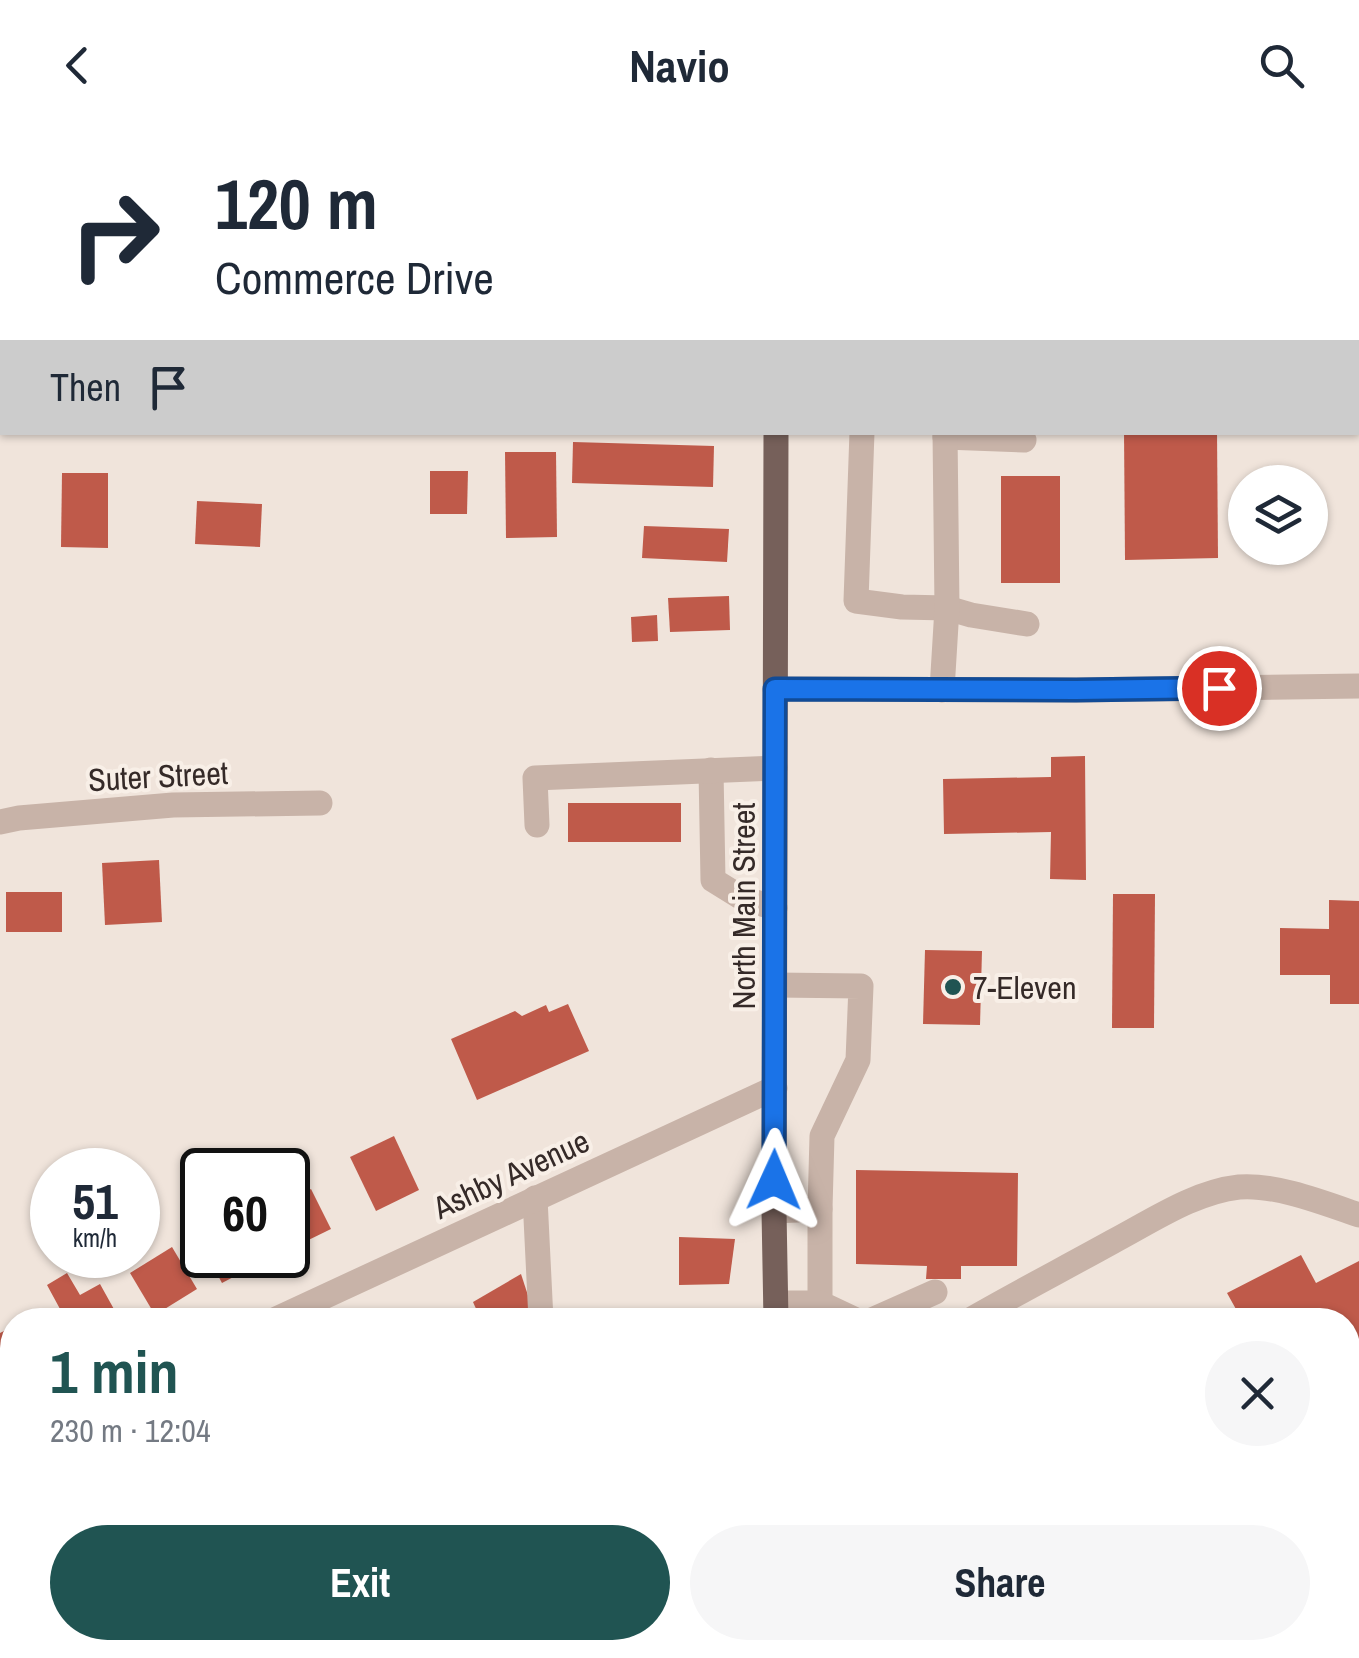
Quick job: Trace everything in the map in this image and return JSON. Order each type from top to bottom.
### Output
[{"type":"main road","name":"North Main Street","points":[[776,435],[776,1308]]},
{"type":"street","points":[[862,435],[856,601],[948,608],[1027,624]]},
{"type":"street","points":[[942,690],[948,608],[946,435],[1024,440]]},
{"type":"street","points":[[775,689],[1359,686]]},
{"type":"street","points":[[537,824],[535,778],[775,768]]},
{"type":"street","points":[[712,770],[713,880],[742,898],[776,908]]},
{"type":"street","name":"Suter Street","points":[[0,822],[172,805],[320,802]]},
{"type":"street","points":[[776,985],[861,986],[858,1060],[822,1136],[820,1304]]},
{"type":"street","name":"Ashby Avenue","points":[[317,1308],[535,1198],[776,1088]]},
{"type":"street","points":[[992,1308],[1160,1216],[1216,1192],[1267,1188],[1359,1215]]},
{"type":"street","points":[[535,1198],[541,1308]]},
{"type":"street","points":[[774,1211],[820,1209]]},
{"type":"street","points":[[899,1308],[935,1292]]},
{"type":"street","points":[[798,1308],[820,1304],[829,1308]]},
{"type":"building","points":[[1124,435],[1217,435],[1218,558],[1125,560]]},
{"type":"building","points":[[573,442],[714,446],[713,487],[572,483]]},
{"type":"building","points":[[505,452],[556,452],[557,537],[506,538]]},
{"type":"building","points":[[430,471],[468,471],[467,514],[430,514]]},
{"type":"building","points":[[62,473],[108,473],[108,548],[61,547]]},
{"type":"building","points":[[1001,476],[1060,476],[1060,583],[1001,583]]},
{"type":"building","points":[[197,501],[262,504],[260,547],[195,544]]},
{"type":"building","points":[[644,526],[729,529],[727,562],[642,558]]},
{"type":"building","points":[[729,596],[730,630],[670,632],[668,598]]},
{"type":"building","points":[[657,615],[658,641],[632,642],[631,617]]},
{"type":"building","points":[[1085,756],[1086,880],[1050,879],[1051,832],[944,834],[943,779],[1051,777],[1051,757]]},
{"type":"building","points":[[568,803],[681,803],[681,842],[568,842]]},
{"type":"building","points":[[159,860],[162,922],[105,925],[102,863]]},
{"type":"building","points":[[6,892],[62,892],[62,932],[6,932]]},
{"type":"building","points":[[1113,894],[1155,894],[1154,1028],[1112,1028]]},
{"type":"building","points":[[1329,900],[1359,901],[1359,1004],[1330,1004],[1330,975],[1280,975],[1280,928],[1329,929]]},
{"type":"building","name":"7-Eleven","points":[[925,950],[982,951],[980,1025],[923,1024]]},
{"type":"building","points":[[568,1004],[589,1051],[477,1100],[451,1039],[515,1011],[522,1016],[546,1005],[549,1012]]},
{"type":"building","points":[[394,1136],[419,1190],[376,1211],[350,1157]]},
{"type":"building","points":[[856,1170],[1018,1173],[1017,1266],[961,1266],[961,1279],[926,1279],[927,1266],[856,1264]]},
{"type":"building","points":[[310,1190],[331,1229],[310,1239]]},
{"type":"building","points":[[679,1237],[735,1239],[729,1284],[679,1285]]},
{"type":"building","points":[[172,1247],[180,1260],[180,1278],[190,1278],[197,1289],[166,1308],[151,1308],[133,1278],[160,1278],[160,1254]]},
{"type":"building","points":[[1301,1255],[1316,1283],[1359,1261],[1359,1308],[1235,1308],[1227,1293]]},
{"type":"building","points":[[521,1274],[532,1308],[476,1308],[473,1302]]},
{"type":"building","points":[[59,1278],[70,1278],[80,1295],[100,1284],[113,1308],[59,1308],[47,1285]]},
{"type":"place","name":"7-Eleven","points":[[953,987]]},
{"type":"route","points":[[774,1180],[775,689],[1219,688]]}]
